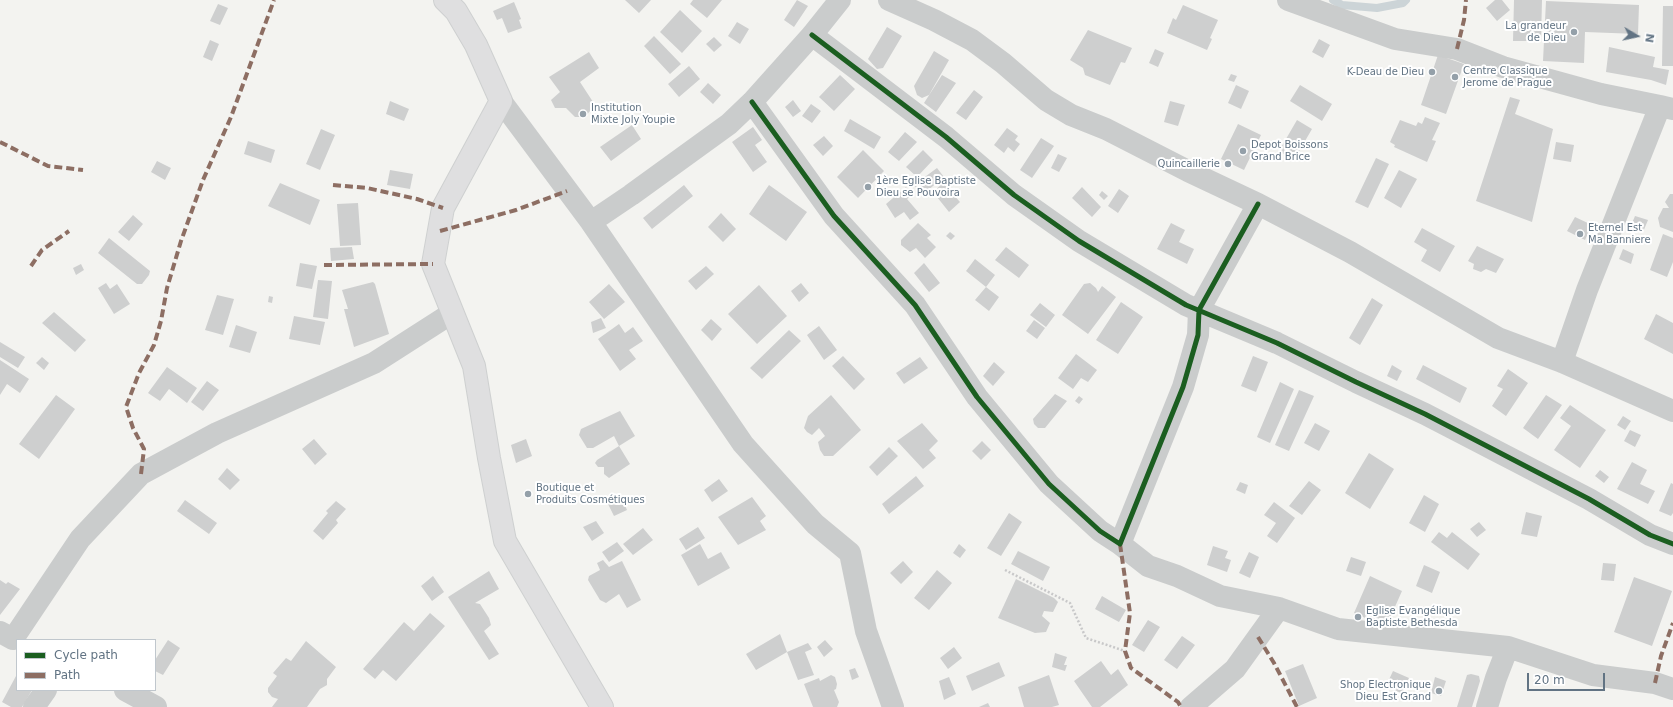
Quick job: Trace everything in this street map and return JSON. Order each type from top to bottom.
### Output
[{"type":"street","points":[[445,0],[456,11],[476,45],[501,101],[591,222],[743,444],[815,524],[850,553],[866,632],[893,707]]},
{"type":"street","points":[[591,222],[729,124],[752,102],[812,35],[840,0]]},
{"type":"street","points":[[889,0],[934,20],[972,40],[1003,63],[1046,100],[1071,115],[1106,129],[1188,171],[1258,204],[1350,252],[1498,338],[1562,362],[1673,411]]},
{"type":"street","points":[[1288,0],[1396,39],[1458,49],[1503,67],[1601,94],[1667,108],[1587,290],[1562,362]]},
{"type":"street","points":[[812,35],[946,137],[1014,195],[1079,241],[1186,305],[1277,343],[1425,414],[1589,499],[1650,535],[1673,544]]},
{"type":"street","points":[[501,101],[443,208],[433,264],[474,366],[505,541],[602,707]]},
{"type":"street","points":[[752,102],[834,216],[916,305],[977,397],[1049,484],[1100,531],[1120,544],[1148,566],[1177,576],[1220,596],[1279,608],[1338,629],[1508,647],[1593,675],[1655,683],[1673,689]]},
{"type":"street","points":[[1120,544],[1182,386],[1198,335],[1199,310],[1258,204]]},
{"type":"street","points":[[10,637],[80,539],[141,474],[218,433],[374,363],[452,313]]},
{"type":"street","points":[[1191,707],[1235,669],[1279,608]]},
{"type":"street","points":[[1487,707],[1508,647]]},
{"type":"street","points":[[34,707],[45,691]]},
{"type":"street","points":[[127,691],[156,707]]},
{"type":"path","points":[[1005,570],[1070,604],[1086,638],[1124,651]]},
{"type":"building","points":[[625,0],[651,0],[639,13]]},
{"type":"building","points":[[693,0],[722,0],[707,18],[690,4]]},
{"type":"building","points":[[797,0],[808,6],[794,27],[784,20]]},
{"type":"building","points":[[1495,0],[1502,0],[1510,10],[1497,21],[1486,8]]},
{"type":"building","points":[[1514,0],[1542,0],[1541,41],[1513,41]]},
{"type":"building","points":[[1546,1],[1639,5],[1638,34],[1585,32],[1584,63],[1543,61]]},
{"type":"building","points":[[514,2],[521,19],[519,20],[522,28],[508,33],[502,18],[497,20],[493,11]]},
{"type":"building","points":[[218,4],[228,8],[220,25],[210,21]]},
{"type":"building","points":[[1183,5],[1218,20],[1210,38],[1212,39],[1207,50],[1167,33],[1173,18],[1176,20]]},
{"type":"building","points":[[1663,6],[1673,6],[1673,66],[1662,66]]},
{"type":"building","points":[[680,10],[702,31],[682,53],[660,32]]},
{"type":"building","points":[[737,22],[749,29],[740,44],[728,36]]},
{"type":"building","points":[[887,27],[902,36],[883,68],[877,69],[868,59]]},
{"type":"building","points":[[1088,30],[1132,48],[1125,63],[1121,62],[1110,85],[1085,75],[1083,68],[1070,60]]},
{"type":"building","points":[[654,36],[681,64],[670,74],[644,46]]},
{"type":"building","points":[[714,37],[722,45],[714,52],[706,44]]},
{"type":"building","points":[[1319,39],[1330,45],[1323,58],[1312,52]]},
{"type":"building","points":[[210,40],[219,44],[212,61],[203,57]]},
{"type":"building","points":[[1609,47],[1655,57],[1653,67],[1669,70],[1666,85],[1651,80],[1606,72]]},
{"type":"building","points":[[1155,49],[1164,53],[1158,67],[1149,63]]},
{"type":"building","points":[[934,51],[949,60],[929,95],[922,98],[917,95],[914,86]]},
{"type":"building","points":[[589,52],[599,68],[580,82],[595,105],[585,117],[575,117],[566,108],[555,108],[551,100],[560,92],[549,77]]},
{"type":"building","points":[[1438,55],[1464,64],[1446,114],[1421,105]]},
{"type":"building","points":[[689,66],[700,79],[679,97],[668,84]]},
{"type":"building","points":[[1231,74],[1237,76],[1234,82],[1228,80]]},
{"type":"building","points":[[840,75],[855,89],[834,111],[819,97]]},
{"type":"building","points":[[942,75],[956,83],[936,112],[924,103]]},
{"type":"building","points":[[708,83],[721,95],[713,104],[700,92]]},
{"type":"building","points":[[1236,85],[1249,91],[1241,109],[1228,103]]},
{"type":"building","points":[[1300,85],[1332,104],[1322,121],[1290,101]]},
{"type":"building","points":[[974,90],[983,97],[966,120],[956,113]]},
{"type":"building","points":[[1510,97],[1520,100],[1515,114],[1553,129],[1532,222],[1476,201]]},
{"type":"building","points":[[793,100],[801,111],[793,117],[785,107]]},
{"type":"building","points":[[390,101],[409,109],[404,121],[386,114]]},
{"type":"building","points":[[1170,101],[1185,105],[1178,126],[1164,122]]},
{"type":"building","points":[[811,104],[821,111],[812,123],[802,116]]},
{"type":"building","points":[[1425,117],[1440,123],[1432,140],[1436,141],[1427,162],[1394,147],[1395,145],[1390,142],[1400,120],[1416,126],[1418,122],[1422,124]]},
{"type":"building","points":[[850,119],[881,137],[874,149],[844,131]]},
{"type":"building","points":[[1297,120],[1312,129],[1294,160],[1279,151]]},
{"type":"building","points":[[1238,124],[1261,135],[1244,170],[1221,159]]},
{"type":"building","points":[[632,125],[641,139],[611,161],[600,147]]},
{"type":"building","points":[[753,127],[762,140],[755,145],[767,162],[753,172],[732,142]]},
{"type":"building","points":[[1007,128],[1018,136],[1015,140],[1020,144],[1014,152],[1008,147],[1004,153],[994,145]]},
{"type":"building","points":[[321,129],[335,135],[320,170],[306,164]]},
{"type":"building","points":[[905,132],[917,142],[899,161],[888,152]]},
{"type":"building","points":[[824,136],[833,146],[823,156],[813,145]]},
{"type":"building","points":[[1041,138],[1054,146],[1032,178],[1020,170]]},
{"type":"building","points":[[248,141],[275,150],[271,163],[244,154]]},
{"type":"building","points":[[1556,142],[1574,145],[1571,162],[1553,159]]},
{"type":"building","points":[[863,150],[884,171],[858,198],[837,177]]},
{"type":"building","points":[[923,150],[933,160],[917,177],[906,167]]},
{"type":"building","points":[[1058,154],[1067,158],[1059,172],[1051,168]]},
{"type":"building","points":[[1376,158],[1389,164],[1368,208],[1355,202]]},
{"type":"building","points":[[157,161],[171,168],[165,180],[151,172]]},
{"type":"building","points":[[937,168],[944,177],[922,195],[914,185]]},
{"type":"building","points":[[390,170],[413,174],[410,189],[387,185]]},
{"type":"building","points":[[1399,170],[1417,179],[1401,208],[1384,198]]},
{"type":"building","points":[[280,183],[320,200],[310,225],[268,206]]},
{"type":"building","points":[[943,183],[960,202],[949,212],[933,192]]},
{"type":"building","points":[[684,185],[693,196],[652,229],[643,218]]},
{"type":"building","points":[[769,185],[807,212],[786,241],[749,214]]},
{"type":"building","points":[[906,187],[912,195],[907,199],[919,213],[910,220],[904,212],[895,218],[886,204]]},
{"type":"building","points":[[1082,187],[1101,207],[1092,217],[1072,198]]},
{"type":"building","points":[[1119,189],[1129,196],[1118,213],[1108,206]]},
{"type":"building","points":[[1102,191],[1108,196],[1104,200],[1099,195]]},
{"type":"building","points":[[1670,194],[1673,194],[1673,232],[1660,227],[1658,218],[1663,208],[1669,208],[1665,202]]},
{"type":"building","points":[[358,203],[361,245],[340,246],[337,204]]},
{"type":"building","points":[[721,213],[736,229],[723,242],[708,227]]},
{"type":"building","points":[[133,215],[143,224],[129,241],[118,232]]},
{"type":"building","points":[[1635,216],[1648,220],[1643,232],[1630,228]]},
{"type":"building","points":[[1575,217],[1592,225],[1585,240],[1567,231]]},
{"type":"building","points":[[918,223],[931,235],[927,238],[936,247],[925,258],[916,248],[910,252],[901,245],[901,240]]},
{"type":"building","points":[[1171,223],[1185,230],[1179,242],[1194,249],[1187,264],[1157,249]]},
{"type":"building","points":[[1422,228],[1455,246],[1440,272],[1421,261],[1427,250],[1414,242]]},
{"type":"building","points":[[950,232],[955,236],[951,240],[946,236]]},
{"type":"building","points":[[1663,234],[1673,238],[1673,262],[1667,277],[1650,270]]},
{"type":"building","points":[[109,238],[150,271],[149,275],[142,284],[137,284],[98,253]]},
{"type":"building","points":[[1477,246],[1504,259],[1496,273],[1486,269],[1481,272],[1473,269],[1474,264],[1468,261]]},
{"type":"building","points":[[352,247],[354,259],[331,261],[330,248]]},
{"type":"building","points":[[1006,247],[1029,265],[1019,278],[995,260]]},
{"type":"building","points":[[1623,249],[1634,254],[1631,264],[1619,259]]},
{"type":"building","points":[[975,259],[995,275],[986,287],[966,271]]},
{"type":"building","points":[[300,263],[317,266],[312,289],[296,286]]},
{"type":"building","points":[[924,263],[940,283],[929,292],[914,273]]},
{"type":"building","points":[[81,264],[84,270],[76,275],[73,268]]},
{"type":"building","points":[[706,266],[714,274],[696,290],[688,281]]},
{"type":"building","points":[[318,280],[332,281],[328,319],[313,317]]},
{"type":"building","points":[[373,282],[375,284],[389,334],[354,347],[344,309],[348,309],[342,290]]},
{"type":"building","points":[[106,283],[110,289],[117,284],[130,304],[114,314],[98,288]]},
{"type":"building","points":[[801,283],[809,293],[799,302],[791,291]]},
{"type":"building","points":[[1090,283],[1098,292],[1102,286],[1116,297],[1088,334],[1062,315],[1084,284]]},
{"type":"building","points":[[609,284],[625,302],[604,319],[589,302]]},
{"type":"building","points":[[759,285],[787,316],[757,344],[728,314]]},
{"type":"building","points":[[986,287],[999,297],[989,311],[975,300]]},
{"type":"building","points":[[217,295],[234,299],[223,335],[205,330]]},
{"type":"building","points":[[269,296],[273,297],[272,303],[268,302]]},
{"type":"building","points":[[1372,298],[1383,305],[1360,345],[1349,338]]},
{"type":"building","points":[[1121,302],[1143,317],[1118,354],[1096,340]]},
{"type":"building","points":[[1040,303],[1055,315],[1046,327],[1030,315]]},
{"type":"building","points":[[54,312],[86,340],[75,352],[42,323]]},
{"type":"building","points":[[1656,314],[1673,323],[1673,354],[1644,339]]},
{"type":"building","points":[[294,316],[325,322],[320,345],[289,339]]},
{"type":"building","points":[[601,318],[606,328],[593,333],[591,322]]},
{"type":"building","points":[[711,319],[722,329],[712,341],[701,330]]},
{"type":"building","points":[[1034,320],[1045,328],[1037,339],[1026,331]]},
{"type":"building","points":[[619,324],[625,333],[633,327],[643,341],[629,350],[636,359],[620,371],[598,339]]},
{"type":"building","points":[[236,325],[257,332],[250,353],[229,347]]},
{"type":"building","points":[[819,326],[837,350],[824,360],[807,335]]},
{"type":"building","points":[[789,330],[801,341],[762,379],[750,368]]},
{"type":"building","points":[[0,342],[25,357],[18,368],[0,357]]},
{"type":"building","points":[[1076,354],[1097,370],[1088,382],[1081,378],[1073,389],[1058,378]]},
{"type":"building","points":[[843,356],[865,379],[854,390],[832,366]]},
{"type":"building","points":[[1253,356],[1268,362],[1256,392],[1241,386]]},
{"type":"building","points":[[42,357],[49,363],[44,370],[36,363]]},
{"type":"building","points":[[920,357],[928,368],[904,384],[896,373]]},
{"type":"building","points":[[0,360],[29,379],[20,393],[7,384],[0,395]]},
{"type":"building","points":[[994,362],[1005,372],[993,386],[983,376]]},
{"type":"building","points":[[1392,365],[1402,371],[1397,381],[1387,376]]},
{"type":"building","points":[[1423,365],[1467,388],[1460,403],[1416,379]]},
{"type":"building","points":[[167,367],[197,388],[187,403],[169,389],[160,401],[148,393]]},
{"type":"building","points":[[1508,369],[1528,383],[1506,416],[1492,406],[1503,389],[1497,386]]},
{"type":"building","points":[[207,381],[219,390],[203,411],[191,402]]},
{"type":"building","points":[[1280,382],[1294,389],[1270,443],[1257,437]]},
{"type":"building","points":[[1299,390],[1314,396],[1289,451],[1275,445]]},
{"type":"building","points":[[1055,394],[1067,401],[1045,428],[1038,428],[1034,424],[1033,419]]},
{"type":"building","points":[[56,395],[75,409],[39,459],[19,444]]},
{"type":"building","points":[[831,395],[861,430],[833,456],[824,456],[820,450],[818,442],[825,436],[819,428],[812,435],[804,428],[808,416]]},
{"type":"building","points":[[1546,395],[1562,405],[1538,439],[1523,428]]},
{"type":"building","points":[[1079,396],[1083,399],[1079,404],[1075,401]]},
{"type":"building","points":[[1570,405],[1606,430],[1580,468],[1554,450],[1571,426],[1560,418]]},
{"type":"building","points":[[620,411],[635,436],[619,446],[614,436],[593,448],[587,448],[579,435],[581,429]]},
{"type":"building","points":[[1623,416],[1631,421],[1625,430],[1617,425]]},
{"type":"building","points":[[922,423],[938,441],[929,450],[936,458],[923,469],[897,441]]},
{"type":"building","points":[[1315,423],[1330,431],[1319,451],[1304,443]]},
{"type":"building","points":[[1630,430],[1641,435],[1635,447],[1624,441]]},
{"type":"building","points":[[314,439],[327,454],[315,465],[302,449]]},
{"type":"building","points":[[526,439],[532,456],[516,463],[511,445]]},
{"type":"building","points":[[982,441],[991,450],[981,460],[972,451]]},
{"type":"building","points":[[619,446],[630,464],[609,478],[604,474],[604,467],[598,467],[595,463],[597,460]]},
{"type":"building","points":[[889,447],[898,456],[877,476],[869,467]]},
{"type":"building","points":[[1369,453],[1394,469],[1370,509],[1345,493]]},
{"type":"building","points":[[1632,462],[1647,470],[1640,484],[1655,491],[1648,504],[1617,489]]},
{"type":"building","points":[[227,468],[240,480],[230,490],[218,479]]},
{"type":"building","points":[[1600,470],[1609,477],[1604,483],[1595,476]]},
{"type":"building","points":[[916,476],[924,486],[889,514],[882,504]]},
{"type":"building","points":[[719,479],[728,491],[712,502],[704,490]]},
{"type":"building","points":[[1309,481],[1321,490],[1302,515],[1289,506]]},
{"type":"building","points":[[1240,482],[1248,485],[1245,494],[1236,490]]},
{"type":"building","points":[[1671,483],[1673,484],[1673,513],[1671,516],[1659,511]]},
{"type":"building","points":[[1424,495],[1439,504],[1425,532],[1409,523]]},
{"type":"building","points":[[621,496],[627,510],[614,516],[607,502]]},
{"type":"building","points":[[752,497],[766,516],[760,521],[766,530],[738,545],[718,517]]},
{"type":"building","points":[[185,500],[217,523],[209,534],[177,511]]},
{"type":"building","points":[[336,501],[346,509],[336,520],[338,523],[323,540],[313,531],[328,513],[326,511]]},
{"type":"building","points":[[1274,502],[1295,518],[1277,543],[1267,536],[1276,523],[1264,515]]},
{"type":"building","points":[[1526,512],[1542,516],[1537,537],[1521,534]]},
{"type":"building","points":[[1009,513],[1022,522],[1001,556],[987,548]]},
{"type":"building","points":[[596,521],[604,533],[592,541],[583,527]]},
{"type":"building","points":[[1479,522],[1486,530],[1477,537],[1470,529]]},
{"type":"building","points":[[698,527],[705,538],[686,550],[679,539]]},
{"type":"building","points":[[643,528],[653,540],[633,555],[623,544]]},
{"type":"building","points":[[1439,532],[1447,538],[1452,532],[1480,554],[1468,570],[1431,542]]},
{"type":"building","points":[[617,542],[624,551],[609,562],[602,552]]},
{"type":"building","points":[[700,544],[708,559],[721,552],[730,568],[698,586],[681,555]]},
{"type":"building","points":[[959,544],[966,550],[960,558],[953,553]]},
{"type":"building","points":[[1213,546],[1228,551],[1225,558],[1231,560],[1227,572],[1207,565]]},
{"type":"building","points":[[1018,551],[1050,567],[1043,581],[1011,564]]},
{"type":"building","points":[[1249,552],[1259,557],[1250,578],[1239,573]]},
{"type":"building","points":[[1351,557],[1366,562],[1361,576],[1346,571]]},
{"type":"building","points":[[603,560],[609,567],[622,561],[641,600],[627,608],[619,594],[606,603],[600,600],[588,580],[589,576],[600,570],[597,563]]},
{"type":"building","points":[[903,561],[913,572],[901,584],[890,573]]},
{"type":"building","points":[[1603,563],[1616,564],[1614,581],[1601,580]]},
{"type":"building","points":[[1424,565],[1440,572],[1432,593],[1416,586]]},
{"type":"building","points":[[937,570],[952,583],[929,610],[914,598]]},
{"type":"building","points":[[489,571],[499,589],[475,603],[480,604],[489,618],[491,625],[484,631],[499,654],[489,660],[448,597]]},
{"type":"building","points":[[433,576],[444,592],[432,601],[421,586]]},
{"type":"building","points":[[1370,576],[1402,591],[1386,627],[1354,613]]},
{"type":"building","points":[[1634,577],[1672,591],[1652,646],[1614,632]]},
{"type":"building","points":[[1016,579],[1054,598],[1058,602],[1053,612],[1044,611],[1042,616],[1050,623],[1046,632],[1035,633],[998,618]]},
{"type":"building","points":[[0,580],[6,584],[8,582],[20,589],[0,615]]},
{"type":"building","points":[[1102,596],[1126,610],[1119,622],[1095,609]]},
{"type":"building","points":[[430,613],[445,626],[396,681],[383,670],[375,679],[363,669],[404,622],[414,631]]},
{"type":"building","points":[[1148,620],[1160,627],[1144,652],[1132,645]]},
{"type":"building","points":[[780,634],[787,652],[756,670],[746,654]]},
{"type":"building","points":[[1182,636],[1195,645],[1177,669],[1164,660]]},
{"type":"building","points":[[168,640],[180,648],[163,675],[156,672],[156,658]]},
{"type":"building","points":[[825,640],[833,649],[824,657],[817,647]]},
{"type":"building","points":[[306,641],[336,667],[327,679],[327,685],[320,689],[307,707],[272,707],[278,699],[272,697],[268,692],[268,688],[277,676],[273,673],[286,658],[291,661]]},
{"type":"building","points":[[808,643],[812,649],[805,652],[814,675],[798,680],[787,652]]},
{"type":"building","points":[[954,647],[962,658],[948,669],[940,658]]},
{"type":"building","points":[[1055,653],[1067,657],[1064,665],[1067,665],[1065,671],[1052,667]]},
{"type":"building","points":[[1101,661],[1111,675],[1118,669],[1128,685],[1100,707],[1092,707],[1074,681]]},
{"type":"building","points":[[999,662],[1005,676],[972,691],[966,676]]},
{"type":"building","points":[[1303,664],[1317,698],[1299,706],[1285,671]]},
{"type":"building","points":[[855,668],[859,677],[852,680],[849,670]]},
{"type":"building","points":[[1393,671],[1409,678],[1403,694],[1386,686]]},
{"type":"building","points":[[1471,674],[1479,676],[1480,681],[1472,707],[1457,707],[1467,675]]},
{"type":"building","points":[[831,675],[835,677],[837,684],[836,689],[834,690],[839,702],[837,707],[813,707],[804,684],[819,678],[820,681]]},
{"type":"building","points":[[1049,675],[1059,705],[1052,707],[1024,707],[1018,687]]},
{"type":"building","points":[[16,676],[16,691],[31,691],[22,707],[11,707],[2,702]]},
{"type":"building","points":[[949,677],[956,694],[944,700],[939,681]]},
{"type":"building","points":[[1435,677],[1446,681],[1441,696],[1431,693]]},
{"type":"building","points":[[988,703],[990,707],[979,707]]},
{"type":"waterway","points":[[1333,0],[1342,5],[1377,8],[1403,3],[1406,0]]},
{"type":"marked path","points":[[141,474],[144,449],[133,428],[126,407],[139,373],[154,345],[161,321],[167,288],[181,241],[203,180],[231,117],[274,0]]},
{"type":"marked path","points":[[1457,49],[1464,20],[1466,0]]},
{"type":"marked path","points":[[0,142],[48,166],[83,170]]},
{"type":"marked path","points":[[333,185],[367,188],[417,199],[443,208]]},
{"type":"marked path","points":[[440,231],[516,210],[567,191]]},
{"type":"marked path","points":[[31,266],[42,250],[69,231]]},
{"type":"marked path","points":[[324,265],[433,264]]},
{"type":"marked path","points":[[1120,544],[1130,613],[1125,651],[1131,668],[1178,702],[1181,707]]},
{"type":"marked path","points":[[1655,683],[1661,656],[1673,623]]},
{"type":"marked path","points":[[1258,637],[1274,663],[1297,707]]},
{"type":"cycle path","points":[[812,35],[946,137],[1014,195],[1079,241],[1186,305],[1277,343],[1425,414],[1589,499],[1650,535],[1673,544]]},
{"type":"cycle path","points":[[752,102],[834,216],[915,305],[977,397],[1049,484],[1100,531],[1120,544],[1183,387],[1198,335],[1199,310],[1258,204]]},
{"type":"place","name":"La grandeur de Dieu","points":[[1574,32]]},
{"type":"place","name":"K-Deau de Dieu","points":[[1432,72]]},
{"type":"place","name":"Centre Classique Jerome de Prague","points":[[1455,77]]},
{"type":"place","name":"Institution Mixte Joly Youpie","points":[[583,114]]},
{"type":"place","name":"Depot Boissons Grand Brice","points":[[1243,151]]},
{"type":"place","name":"Quincaillerie","points":[[1228,164]]},
{"type":"place","name":"1ère Eglise Baptiste Dieu se Pouvoira","points":[[868,187]]},
{"type":"place","name":"Eternel Est Ma Banniere","points":[[1580,234]]},
{"type":"place","name":"Boutique et Produits Cosmétiques","points":[[528,494]]},
{"type":"place","name":"Eglise Evangélique Baptiste Bethesda","points":[[1358,617]]},
{"type":"place","name":"Shop Electronique Dieu Est Grand","points":[[1439,691]]}]
